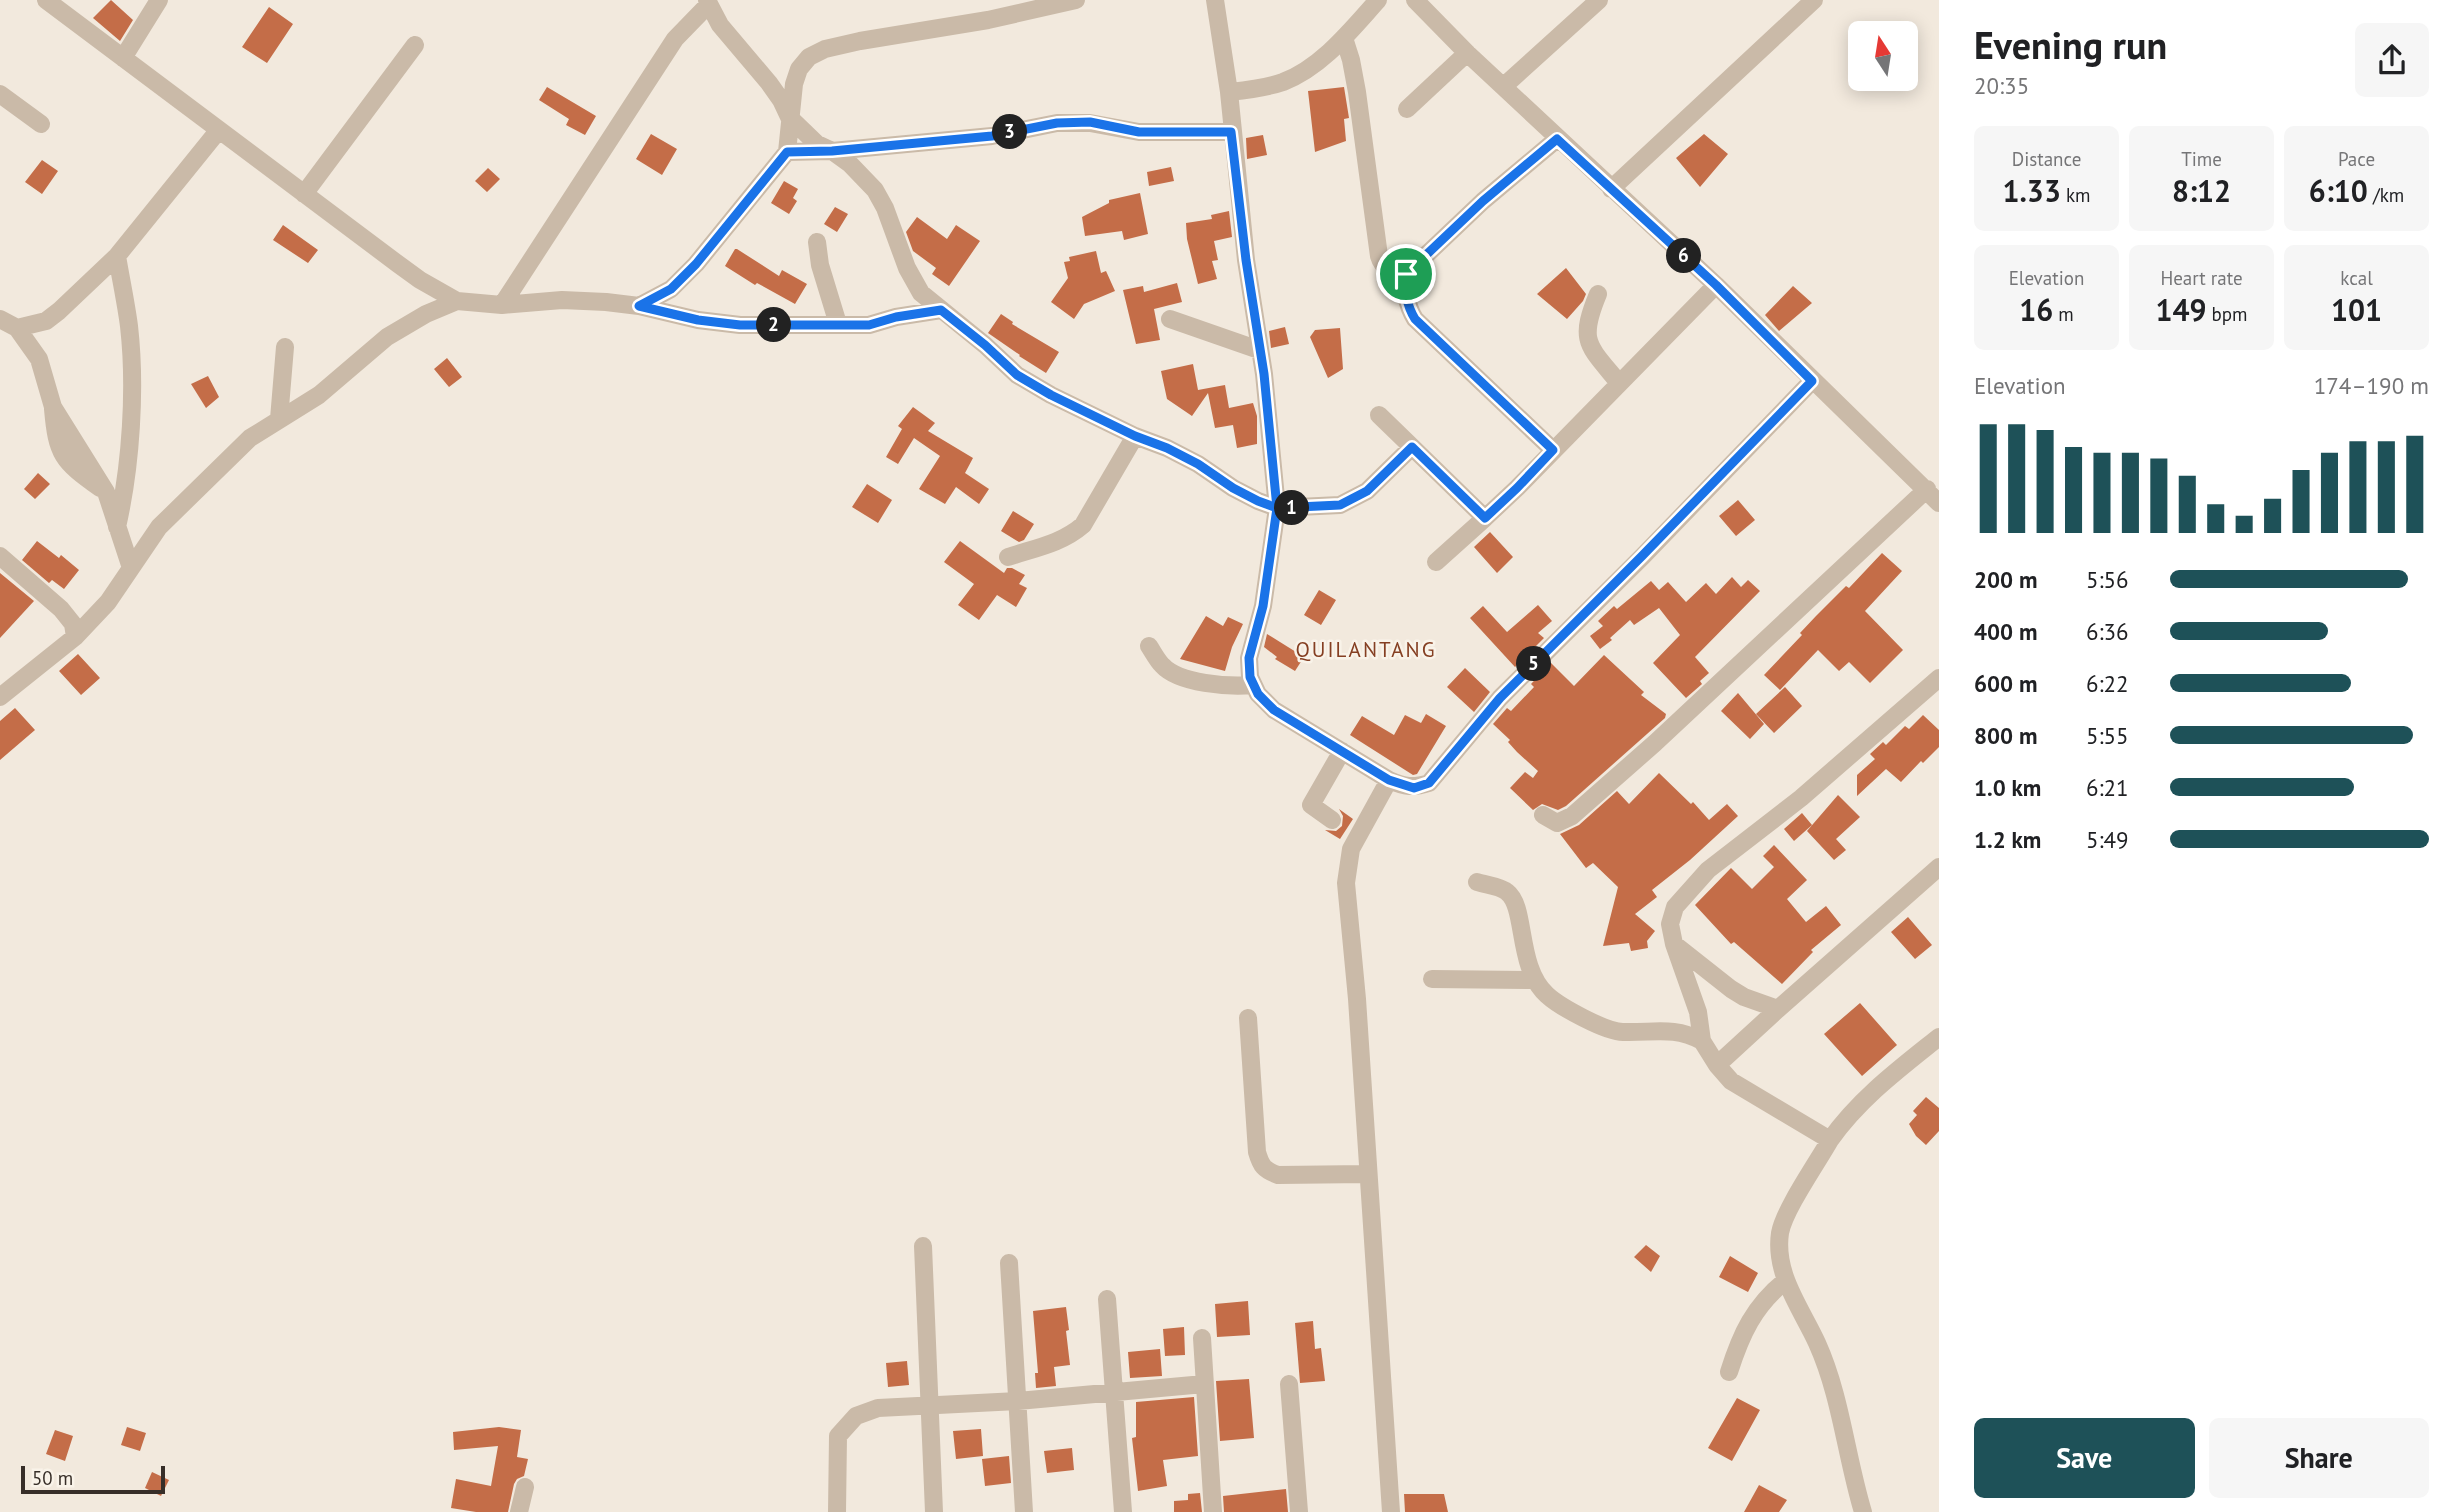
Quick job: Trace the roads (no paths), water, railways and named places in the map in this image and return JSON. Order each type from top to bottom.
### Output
[{"type":"street","points":[[123,58],[159,0]]},
{"type":"street","points":[[639,306],[671,289],[696,264],[787,152],[794,84],[799,69],[809,57],[825,48],[976,22],[1076,0]]},
{"type":"street","points":[[1215,0],[1264,374],[1277,508],[1263,606],[1249,658],[1250,677],[1258,694],[1274,710],[1389,780],[1414,788],[1429,783],[1500,698],[1812,381]]},
{"type":"street","points":[[1229,92],[1282,82],[1307,70],[1344,38],[1378,0]]},
{"type":"street","points":[[1415,0],[1557,139],[1716,285],[1933,496],[1615,779],[1563,821],[1553,821],[1543,815]]},
{"type":"street","points":[[1504,86],[1599,0]]},
{"type":"street","points":[[1611,189],[1814,0]]},
{"type":"street","points":[[53,2],[218,131],[420,280],[457,300],[502,305],[562,300],[639,306],[698,320],[740,325],[869,325],[896,317],[941,310]]},
{"type":"street","points":[[502,305],[675,38],[708,2],[720,25],[781,100],[789,117],[817,144],[850,164],[875,190],[886,208],[906,268],[921,293],[1017,375],[1051,395],[1135,436],[1167,448],[1198,464],[1233,488],[1277,508],[1340,505],[1367,491],[1412,447]]},
{"type":"street","points":[[1344,38],[1357,92],[1381,264],[1387,269],[1406,274]]},
{"type":"street","points":[[304,194],[415,45]]},
{"type":"street","points":[[1408,109],[1467,53]]},
{"type":"street","points":[[0,94],[41,124]]},
{"type":"street","points":[[787,152],[832,151],[992,136],[1057,123],[1090,122],[1139,132],[1231,132]]},
{"type":"street","points":[[6,320],[34,325],[53,316],[117,256],[218,131]]},
{"type":"street","points":[[1553,450],[1415,319],[1406,299],[1406,274],[1483,201],[1557,139]]},
{"type":"street","points":[[817,243],[820,265],[838,324]]},
{"type":"street","points":[[117,256],[129,325],[132,376],[125,495],[117,527]]},
{"type":"street","points":[[1436,562],[1517,488],[1716,285]]},
{"type":"street","points":[[1598,293],[1588,317],[1586,338],[1592,350],[1619,383]]},
{"type":"street","points":[[4,686],[75,637],[108,602],[159,527],[250,438],[320,395],[387,337],[426,314],[457,300]]},
{"type":"street","points":[[1170,319],[1259,350]]},
{"type":"street","points":[[6,320],[38,359],[53,407],[106,492],[131,568]]},
{"type":"street","points":[[279,419],[285,346]]},
{"type":"street","points":[[1379,415],[1485,518]]},
{"type":"street","points":[[1008,556],[1057,542],[1083,525],[1135,436]]},
{"type":"street","points":[[0,556],[61,609],[73,624],[75,637]]},
{"type":"street","points":[[1149,646],[1163,667],[1190,681],[1235,686],[1253,685]]},
{"type":"street","points":[[1830,1140],[1731,1081],[1717,1065],[1702,1041],[1698,1012],[1674,944],[1670,924],[1675,906],[1708,870],[1801,798],[1939,678]]},
{"type":"street","points":[[1332,820],[1311,805],[1342,751]]},
{"type":"street","points":[[1389,780],[1351,849],[1346,883],[1357,999],[1391,1512]]},
{"type":"street","points":[[1717,1065],[1939,867]]},
{"type":"street","points":[[1476,882],[1506,890],[1515,900],[1524,953],[1535,980],[1545,995],[1607,1030],[1685,1032],[1702,1041]]},
{"type":"street","points":[[1674,944],[1731,989],[1744,997],[1778,1009]]},
{"type":"street","points":[[1432,979],[1535,980]]},
{"type":"street","points":[[1248,1018],[1257,1152],[1261,1166],[1278,1175],[1367,1174]]},
{"type":"street","points":[[1863,1512],[1848,1458],[1830,1373],[1785,1281],[1780,1256],[1780,1232],[1791,1205],[1848,1114],[1939,1037]]},
{"type":"street","points":[[923,1246],[934,1512]]},
{"type":"street","points":[[1009,1262],[1024,1512]]},
{"type":"street","points":[[1729,1372],[1752,1317],[1767,1296],[1785,1281]]},
{"type":"street","points":[[1107,1300],[1123,1512]]},
{"type":"street","points":[[1202,1338],[1213,1512]]},
{"type":"street","points":[[837,1512],[838,1436],[856,1416],[878,1408],[1018,1401],[1204,1384]]},
{"type":"street","points":[[1289,1384],[1299,1512]]},
{"type":"street","points":[[519,1512],[525,1487]]},
{"type":"district","name":"QUILANTANG","points":[[1366,650]]}]
